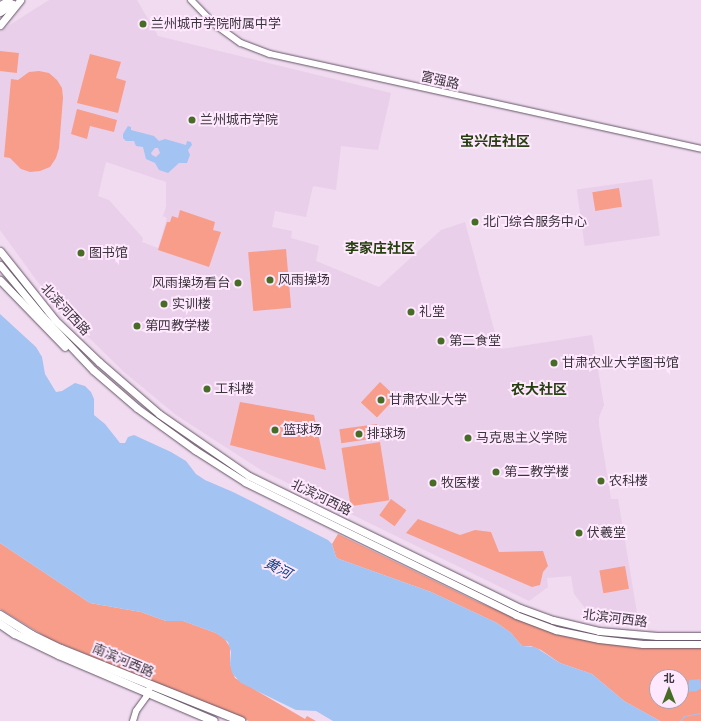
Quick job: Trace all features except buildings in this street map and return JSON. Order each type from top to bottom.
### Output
[{"type":"highway","name":"南滨河西路","points":[[0,615],[32,635],[214,721]]},
{"type":"highway","name":"南滨河西路","points":[[0,624],[15,634],[58,655],[241,721]]},
{"type":"main road","points":[[0,5],[9,0]]},
{"type":"main road","points":[[0,12],[20,0]]},
{"type":"main road","points":[[0,25],[20,0]]},
{"type":"main road","name":"富强路","points":[[191,0],[213,24],[241,43],[270,54],[701,149]]},
{"type":"main road","points":[[0,247],[11,266]]},
{"type":"main road","name":"北滨河西路","points":[[0,251],[47,318],[141,398],[203,446],[249,476],[520,608],[553,620],[599,631],[657,636],[701,636]]},
{"type":"main road","name":"北滨河西路","points":[[0,264],[93,370],[137,408],[195,450],[245,482],[344,532],[516,615],[556,630],[598,639],[643,644],[701,644]]},
{"type":"main road","points":[[0,274],[23,299],[47,318]]},
{"type":"main road","points":[[0,280],[40,322],[101,381],[137,408]]},
{"type":"main road","points":[[344,532],[348,524]]},
{"type":"main road","points":[[133,721],[136,711],[149,689]]},
{"type":"shaded area","name":"甘肃农业大学","points":[[49,0],[137,0],[158,36],[391,93],[378,150],[341,146],[336,190],[313,186],[306,217],[275,211],[272,227],[292,231],[291,238],[319,246],[316,261],[379,287],[441,230],[465,222],[498,344],[501,349],[592,335],[604,405],[599,417],[599,425],[611,499],[618,499],[639,625],[597,620],[592,617],[574,594],[571,576],[547,578],[548,587],[529,601],[261,470],[176,415],[124,372],[64,313],[45,292],[0,230],[0,31]],"holes":[[[106,162],[166,182],[166,207],[163,216],[167,218],[158,248],[142,242],[143,238],[109,200],[98,196]]]},
{"type":"shaded area","points":[[0,51],[19,53],[17,73],[0,71]]},
{"type":"shaded area","points":[[90,54],[121,62],[116,78],[126,81],[118,113],[77,103]]},
{"type":"shaded area","points":[[39,71],[49,73],[57,80],[62,88],[63,98],[59,148],[56,158],[50,167],[40,171],[30,172],[21,169],[10,158],[4,157],[11,79],[18,80],[29,72]]},
{"type":"shaded area","points":[[77,109],[117,120],[114,132],[90,126],[87,139],[71,134]]},
{"type":"shaded area","points":[[652,179],[660,235],[585,246],[577,190]]},
{"type":"shaded area","points":[[619,188],[622,207],[595,211],[592,192]]},
{"type":"shaded area","points":[[180,210],[215,222],[213,230],[221,232],[209,267],[158,250],[167,222],[170,222],[172,216],[178,218]]},
{"type":"shaded area","name":"风雨操场","points":[[286,249],[291,308],[253,311],[248,252]]},
{"type":"shaded area","points":[[380,382],[396,397],[377,417],[361,402]]},
{"type":"shaded area","name":"篮球场","points":[[240,402],[314,415],[326,470],[230,445]]},
{"type":"shaded area","name":"排球场","points":[[377,424],[379,438],[341,443],[339,429]]},
{"type":"shaded area","points":[[380,442],[389,500],[351,506],[341,448]]},
{"type":"shaded area","points":[[391,499],[406,510],[395,526],[379,515]]},
{"type":"shaded area","points":[[418,519],[460,535],[475,530],[491,532],[499,552],[543,551],[548,566],[543,572],[540,585],[532,587],[406,533]]},
{"type":"shaded area","points":[[338,534],[476,601],[555,634],[600,643],[638,646],[701,647],[701,721],[660,721],[624,701],[592,674],[560,663],[541,650],[531,646],[522,646],[511,633],[497,623],[431,592],[336,557],[332,544]]},
{"type":"shaded area","points":[[0,543],[90,603],[141,612],[166,621],[183,621],[216,633],[224,638],[230,647],[230,664],[235,678],[305,719],[307,716],[316,721],[249,721],[49,639],[0,609]]},
{"type":"shaded area","points":[[625,566],[629,589],[603,593],[599,571]]},
{"type":"water","points":[[128,126],[131,127],[131,130],[154,136],[159,141],[165,139],[186,145],[187,141],[191,142],[192,145],[188,150],[190,155],[187,163],[179,163],[168,173],[159,170],[155,163],[146,159],[143,147],[136,146],[134,141],[126,141],[123,138],[123,134]],"holes":[[[155,148],[158,148],[160,153],[156,157],[151,153]]]},
{"type":"water","name":"黄河","points":[[0,314],[36,347],[42,357],[45,374],[56,392],[62,391],[75,383],[85,386],[91,392],[94,399],[94,415],[105,424],[120,443],[125,443],[128,437],[134,435],[171,452],[186,461],[196,474],[205,480],[233,492],[328,540],[332,544],[336,557],[339,559],[431,592],[497,623],[511,633],[522,646],[535,647],[560,663],[592,674],[624,701],[660,721],[333,721],[316,711],[296,710],[241,683],[232,673],[230,664],[231,652],[228,642],[216,633],[183,621],[166,621],[141,612],[90,603],[0,543]]},
{"type":"water","points":[[700,679],[701,688],[697,691],[689,692],[689,680]]},
{"type":"waterway","points":[[680,721],[684,716],[701,713]]},
{"type":"place","name":"兰州城市学院附属中学","points":[[143,24]]},
{"type":"place","name":"兰州城市学院","points":[[192,120]]},
{"type":"place","name":"北门综合服务中心","points":[[475,222]]},
{"type":"place","name":"图书馆","points":[[81,253]]},
{"type":"place","name":"风雨操场","points":[[270,280]]},
{"type":"place","name":"风雨操场看台","points":[[238,283]]},
{"type":"place","name":"实训楼","points":[[164,304]]},
{"type":"place","name":"礼堂","points":[[411,312]]},
{"type":"place","name":"第四教学楼","points":[[137,326]]},
{"type":"place","name":"第二食堂","points":[[441,341]]},
{"type":"place","name":"甘肃农业大学图书馆","points":[[554,363]]},
{"type":"place","name":"工科楼","points":[[207,389]]},
{"type":"place","name":"甘肃农业大学","points":[[381,400]]},
{"type":"place","name":"篮球场","points":[[275,430]]},
{"type":"place","name":"排球场","points":[[359,434]]},
{"type":"place","name":"马克思主义学院","points":[[468,438]]},
{"type":"place","name":"第二教学楼","points":[[496,472]]},
{"type":"place","name":"农科楼","points":[[601,481]]},
{"type":"place","name":"牧医楼","points":[[433,483]]},
{"type":"place","name":"伏羲堂","points":[[579,533]]},
{"type":"district","name":"宝兴庄社区","points":[[495,141]]},
{"type":"district","name":"李家庄社区","points":[[380,248]]},
{"type":"district","name":"农大社区","points":[[539,389]]}]
